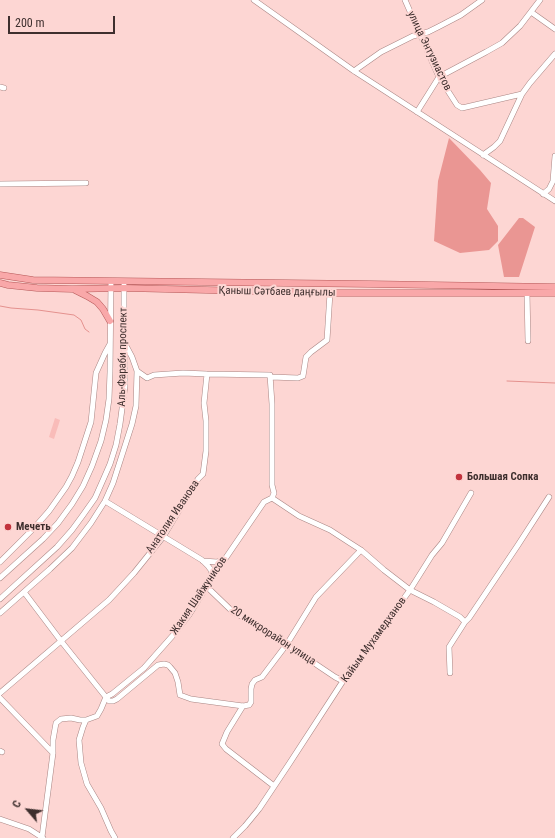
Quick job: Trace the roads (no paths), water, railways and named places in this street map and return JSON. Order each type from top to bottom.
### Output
[{"type":"main road","name":"Қаныш Сәтбаев даңғылы","points":[[0,276],[33,280],[555,287]]},
{"type":"main road","name":"Қаныш Сәтбаев даңғылы","points":[[0,283],[37,288],[72,289],[124,288],[330,293],[555,293]]},
{"type":"main road","points":[[72,289],[97,302],[110,321]]},
{"type":"street","points":[[254,0],[354,72],[555,201]]},
{"type":"street","name":"улица Энтузиастов","points":[[405,0],[439,77],[457,106],[462,108],[522,94]]},
{"type":"street","points":[[354,72],[381,52],[413,36],[428,32],[461,15],[482,0]]},
{"type":"street","points":[[417,112],[439,77],[502,43],[520,26],[540,0]]},
{"type":"street","points":[[531,12],[555,29]]},
{"type":"street","points":[[483,155],[500,141],[522,94],[555,54]]},
{"type":"street","points":[[543,194],[549,189],[553,181],[555,156]]},
{"type":"street","points":[[0,184],[86,183]]},
{"type":"street","name":"Аль-Фараби проспект","points":[[0,578],[43,539],[58,522],[72,504],[83,486],[92,466],[101,441],[109,399],[111,281]]},
{"type":"street","name":"Аль-Фараби проспект","points":[[0,598],[56,547],[72,530],[84,515],[103,480],[116,446],[123,407],[125,386],[124,281]]},
{"type":"street","points":[[137,371],[147,378],[154,375],[183,373],[298,378],[303,376],[306,357],[327,340],[330,293]]},
{"type":"street","points":[[527,293],[528,341]]},
{"type":"street","points":[[0,613],[72,548],[106,501],[132,424],[136,406],[137,371],[124,341]]},
{"type":"street","points":[[0,562],[49,511],[72,476],[91,422],[96,373],[110,344]]},
{"type":"street","name":"Анатолия Иванова","points":[[0,693],[109,600],[134,573],[163,537],[202,474],[206,451],[206,421],[204,403],[206,374]]},
{"type":"street","points":[[271,376],[272,485],[274,493],[272,498],[298,516],[330,530],[361,550],[410,590],[460,617],[465,622]]},
{"type":"street","name":"Кайым Мухамедханов","points":[[233,838],[245,826],[258,809],[343,682],[410,590],[432,555],[442,543],[471,493]]},
{"type":"street","points":[[450,673],[449,647],[549,497]]},
{"type":"street","name":"Жакия Шайжунисов","points":[[86,720],[97,716],[106,697],[112,694],[144,668],[185,621],[212,578],[264,502],[272,498]]},
{"type":"street","points":[[106,501],[202,560],[211,570],[212,578]]},
{"type":"street","points":[[24,592],[61,641],[110,701],[117,700],[158,665],[164,664],[168,665],[175,673],[180,695],[191,699],[243,706],[249,705],[251,702],[252,684],[255,680],[262,677],[287,644],[316,597],[361,550]]},
{"type":"street","points":[[202,560],[217,562],[224,560]]},
{"type":"street","name":"20 микрорайон улица","points":[[207,587],[233,612],[253,622],[343,682]]},
{"type":"street","points":[[0,698],[54,753]]},
{"type":"street","points":[[243,706],[227,732],[222,744],[226,749],[274,786]]},
{"type":"street","points":[[0,819],[29,829],[44,838],[54,753],[53,740],[56,722],[61,719],[71,718],[86,720],[79,740],[81,763],[87,784],[101,808],[115,838]]},
{"type":"waterway","points":[[0,306],[74,315],[81,320],[85,329],[89,332]]},
{"type":"waterway","points":[[507,381],[555,383]]},
{"type":"place","name":"Большая Сопка","points":[[459,477]]},
{"type":"place","name":"Мечеть","points":[[8,527]]}]
